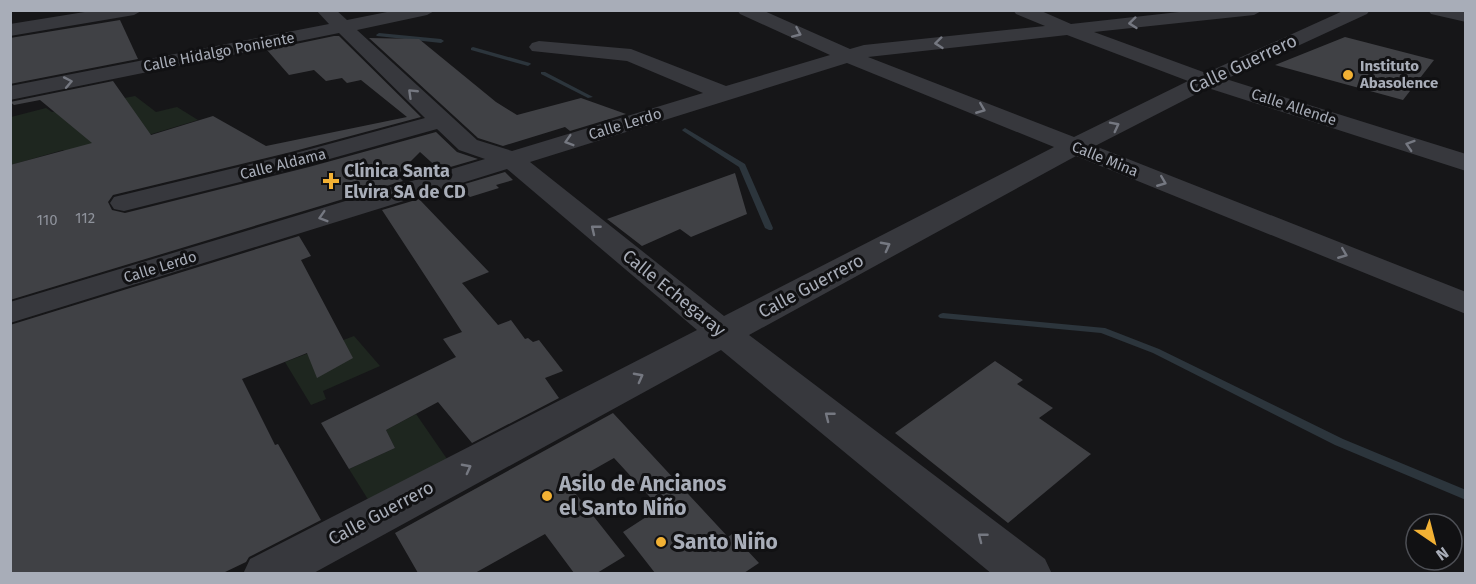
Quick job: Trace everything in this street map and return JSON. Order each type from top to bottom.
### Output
[{"type":"street","points":[[10,30],[134,10]]},
{"type":"street","name":"Calle Echegaray","points":[[325,10],[468,145],[511,159],[723,333],[1028,573]]},
{"type":"street","name":"Calle Hidalgo Poniente","points":[[10,93],[427,10]]},
{"type":"street","name":"Calle Mina","points":[[746,10],[849,56],[1466,304]]},
{"type":"street","name":"Calle Allende","points":[[1022,10],[1067,30],[1209,79],[1466,163]]},
{"type":"street","name":"Calle Lerdo","points":[[10,313],[864,51],[1254,10]]},
{"type":"street","name":"Calle Guerrero","points":[[267,573],[1074,147],[1209,79],[1361,10]]},
{"type":"street","points":[[1437,10],[1466,17]]},
{"type":"street","points":[[539,47],[631,55],[725,94]]},
{"type":"street","name":"Calle Aldama","points":[[124,203],[299,160],[440,121]]},
{"type":"shaded area","points":[[135,96],[156,112],[177,107],[198,120],[76,157],[63,150],[11,165],[11,117],[46,108],[52,112]]},
{"type":"shaded area","points":[[354,336],[380,366],[323,391],[326,399],[311,405],[285,362]]},
{"type":"shaded area","points":[[416,414],[447,459],[369,501],[349,469],[395,448],[386,430]]},
{"type":"building","points":[[120,20],[138,59],[10,84],[10,38]]},
{"type":"building","points":[[339,36],[421,117],[291,152],[113,195],[108,202],[112,210],[125,213],[309,167],[436,132],[457,152],[478,159],[440,170],[420,152],[397,175],[403,181],[10,300],[10,165],[92,143],[40,100],[14,105],[10,102],[113,81],[151,135],[213,116],[266,146],[407,117],[361,80],[347,83],[342,78],[326,81],[314,70],[289,75],[267,50]]},
{"type":"building","points":[[1345,37],[1434,60],[1403,100],[1275,65]]},
{"type":"building","points":[[369,38],[419,39],[496,102],[517,115],[581,98],[626,114],[570,131],[565,127],[503,146],[478,138]]},
{"type":"building","points":[[505,172],[513,180],[496,185],[499,188],[470,197],[458,186]]},
{"type":"building","points":[[735,173],[747,214],[691,237],[680,229],[642,246],[607,219]]},
{"type":"building","points":[[419,199],[489,272],[462,283],[498,325],[511,320],[525,339],[528,338],[533,342],[539,340],[563,371],[545,378],[559,398],[472,443],[438,402],[386,430],[395,448],[349,469],[321,423],[456,357],[443,339],[462,332],[382,210]]},
{"type":"building","points":[[299,236],[311,256],[301,260],[353,358],[317,378],[307,353],[242,379],[275,445],[278,444],[321,520],[223,573],[10,573],[10,325]]},
{"type":"building","points":[[995,361],[1023,380],[1017,384],[1053,408],[1039,418],[1091,454],[1008,523],[895,433]]},
{"type":"building","points":[[613,413],[728,537],[732,534],[759,563],[744,573],[655,573],[623,532],[660,508],[614,458],[568,484],[625,556],[597,573],[574,573],[545,534],[475,573],[418,573],[395,533]]},
{"type":"waterway","points":[[379,35],[441,41]]},
{"type":"waterway","points":[[473,49],[528,64]]},
{"type":"waterway","points":[[543,73],[590,97]]},
{"type":"waterway","points":[[685,130],[742,166],[769,228]]},
{"type":"waterway","points":[[943,316],[1102,330],[1156,351],[1339,442],[1466,495]]},
{"type":"place","name":"Instituto Abasolence","points":[[1348,75]]},
{"type":"place","name":"Clínica Santa Elvira SA de CD","points":[[331,181]]},
{"type":"place","name":"Asilo de Ancianos el Santo Niño","points":[[547,496]]},
{"type":"place","name":"Santo Niño","points":[[661,542]]}]
